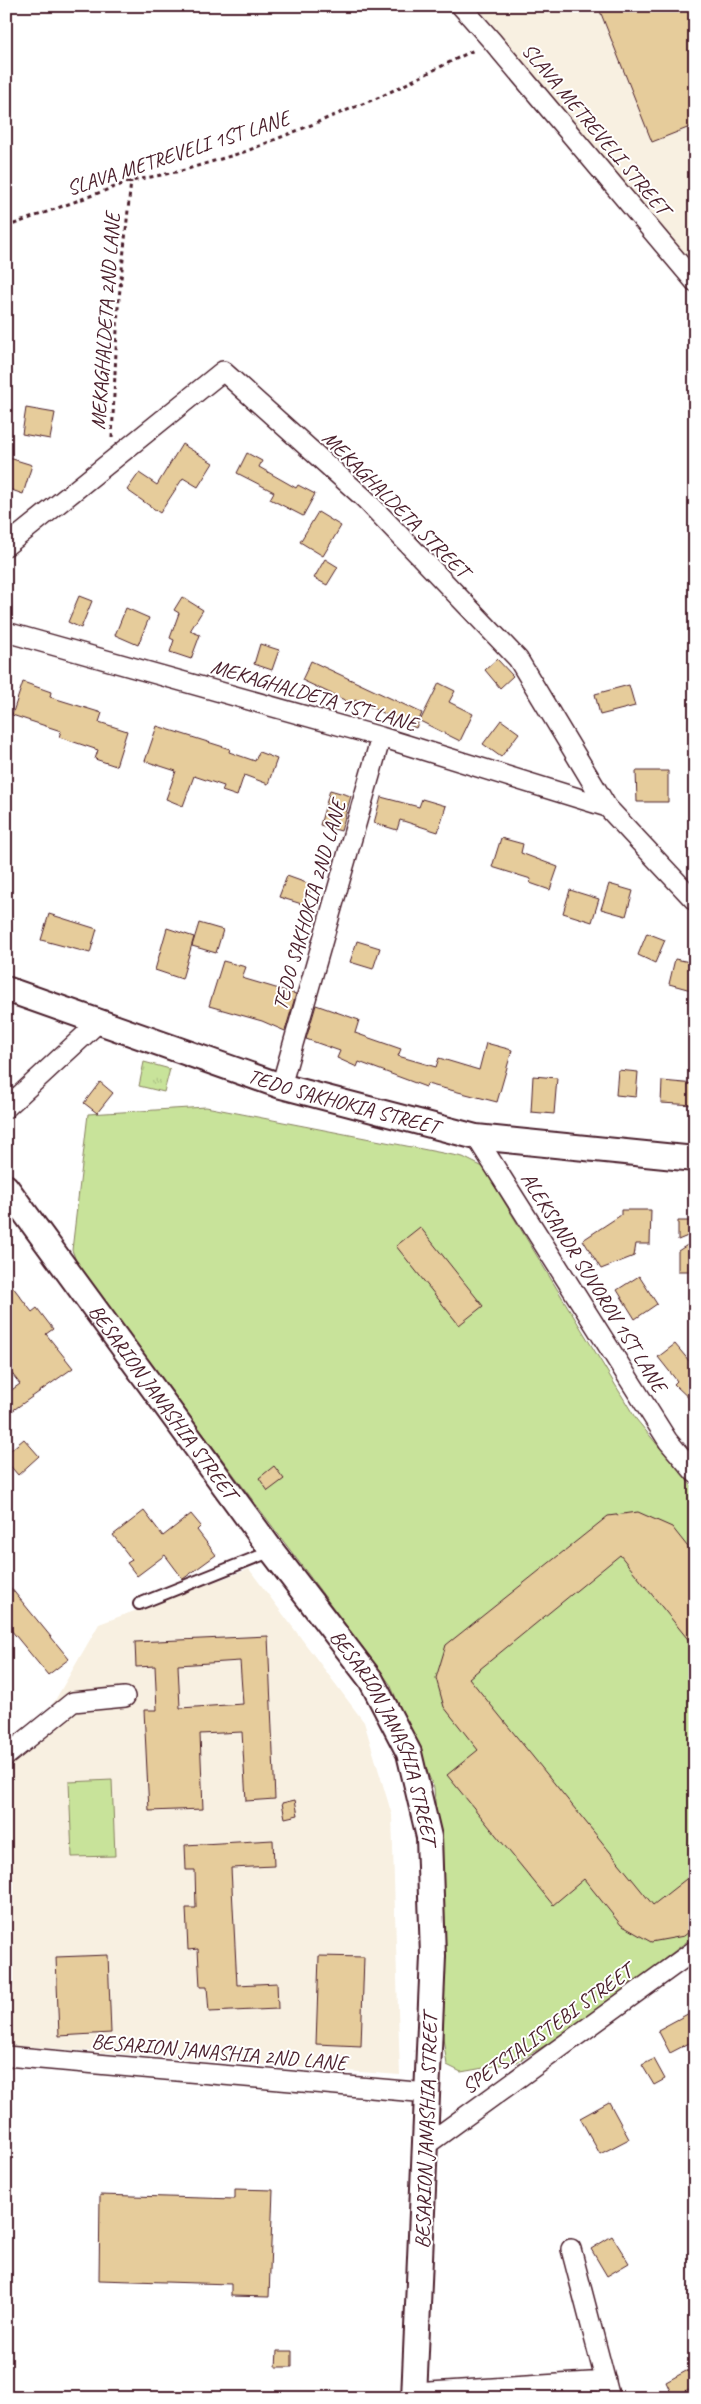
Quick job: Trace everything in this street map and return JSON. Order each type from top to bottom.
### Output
[{"type":"street","name":"SLAVA METREVELI STREET","points":[[461,6],[492,40],[695,282]]},
{"type":"street","name":"MEKAGHALDETA STREET","points":[[6,546],[222,370],[364,498],[518,659],[607,807],[695,901]]},
{"type":"street","name":"MEKAGHALDETA 1ST LANE","points":[[6,632],[382,737],[607,807]]},
{"type":"street","name":"TEDO SAKHOKIA 2ND LANE","points":[[281,1086],[382,737]]},
{"type":"street","name":"TEDO SAKHOKIA STREET","points":[[6,989],[281,1086],[476,1137],[695,1159]]},
{"type":"street","points":[[6,1108],[100,1021]]},
{"type":"street","name":"ALEKSANDR SUVOROV 1ST LANE","points":[[476,1137],[668,1441],[694,1471]]},
{"type":"street","name":"BESARION JANASHIA STREET","points":[[6,1187],[272,1552],[371,1680],[409,1753],[429,1837],[433,1956],[414,2395]]},
{"type":"street","points":[[6,1756],[73,1702],[125,1697]]},
{"type":"street","name":"SPETSIALISTEBI STREET","points":[[426,2145],[695,1950]]},
{"type":"street","name":"BESARION JANASHIA 2ND LANE","points":[[6,2056],[428,2094]]},
{"type":"street","points":[[414,2395],[608,2390],[571,2249]]},
{"type":"lane","points":[[139,1604],[272,1552]]},
{"type":"path","name":"SLAVA METREVELI 1ST LANE","points":[[6,227],[131,181],[181,170],[247,151],[382,96],[492,40]]},
{"type":"path","name":"MEKAGHALDETA 2ND LANE","points":[[110,463],[118,308],[131,181]]},
{"type":"shaded area","points":[[477,6],[695,6],[695,276]]},
{"type":"shaded area","points":[[249,1569],[364,1722],[392,1815],[400,2075],[6,2045],[6,1745],[50,1709],[99,1624]]},
{"type":"green space","points":[[144,1062],[170,1069],[164,1092],[139,1086]]},
{"type":"green space","points":[[206,1107],[463,1157],[483,1167],[636,1419],[695,1490],[695,1935],[583,2023],[517,2062],[461,2072],[447,2065],[441,2025],[442,1885],[434,1788],[390,1684],[78,1266],[72,1250],[88,1114]]},
{"type":"green space","points":[[112,1780],[115,1856],[72,1857],[69,1782]]},
{"type":"building","points":[[598,6],[695,6],[695,125],[652,142]]},
{"type":"building","points":[[26,408],[55,413],[50,439],[22,434]]},
{"type":"building","points":[[182,444],[213,463],[198,487],[183,478],[160,513],[127,490],[139,473],[157,485]]},
{"type":"building","points":[[247,453],[262,461],[259,467],[296,488],[298,485],[315,494],[303,516],[270,499],[274,492],[237,473]]},
{"type":"building","points":[[6,457],[32,465],[23,494],[6,488]]},
{"type":"building","points":[[318,512],[341,526],[323,556],[300,542]]},
{"type":"building","points":[[325,559],[338,567],[327,585],[314,578]]},
{"type":"building","points":[[79,596],[92,601],[81,628],[68,622]]},
{"type":"building","points":[[182,597],[203,610],[190,631],[200,635],[191,659],[170,652],[174,640],[170,638],[179,613],[174,610]]},
{"type":"building","points":[[126,608],[149,618],[138,645],[115,635]]},
{"type":"building","points":[[260,644],[279,650],[272,670],[254,664]]},
{"type":"building","points":[[497,659],[513,676],[500,688],[485,670]]},
{"type":"building","points":[[311,661],[422,713],[416,728],[355,700],[353,704],[302,680]]},
{"type":"building","points":[[23,682],[51,692],[50,697],[102,713],[99,722],[127,731],[116,766],[95,759],[98,750],[59,737],[61,731],[12,715]]},
{"type":"building","points":[[439,683],[455,691],[449,702],[473,714],[460,741],[420,721]]},
{"type":"building","points":[[629,685],[635,706],[600,715],[595,694]]},
{"type":"building","points":[[501,720],[519,733],[501,757],[483,744]]},
{"type":"building","points":[[157,726],[230,749],[229,752],[255,761],[259,752],[277,759],[268,784],[244,775],[237,796],[222,791],[224,786],[194,776],[183,806],[166,799],[176,771],[145,761]]},
{"type":"building","points":[[636,771],[668,771],[668,802],[637,802]]},
{"type":"building","points":[[330,790],[351,796],[341,831],[320,825]]},
{"type":"building","points":[[381,797],[419,807],[422,799],[446,806],[438,832],[400,820],[397,830],[374,823]]},
{"type":"building","points":[[501,838],[523,844],[521,853],[558,867],[550,890],[530,883],[531,879],[492,867]]},
{"type":"building","points":[[287,876],[312,885],[305,905],[279,897]]},
{"type":"building","points":[[609,884],[633,891],[626,916],[601,909]]},
{"type":"building","points":[[570,890],[599,899],[592,922],[563,913]]},
{"type":"building","points":[[49,914],[97,929],[90,953],[41,940]]},
{"type":"building","points":[[199,923],[223,930],[216,953],[192,946]]},
{"type":"building","points":[[167,928],[194,937],[182,979],[155,970]]},
{"type":"building","points":[[647,933],[665,940],[655,963],[638,955]]},
{"type":"building","points":[[357,941],[380,948],[373,969],[350,962]]},
{"type":"building","points":[[675,959],[695,963],[691,990],[669,984]]},
{"type":"building","points":[[223,961],[246,967],[242,978],[296,994],[285,1031],[262,1021],[209,1006]]},
{"type":"building","points":[[316,1005],[359,1020],[355,1033],[401,1049],[398,1056],[436,1067],[439,1058],[479,1070],[486,1043],[512,1050],[497,1102],[427,1084],[426,1087],[359,1062],[357,1067],[337,1058],[340,1051],[306,1039]]},
{"type":"building","points":[[618,1070],[638,1072],[636,1097],[616,1095]]},
{"type":"building","points":[[533,1076],[557,1078],[554,1114],[531,1112]]},
{"type":"building","points":[[662,1081],[695,1084],[695,1105],[661,1103]]},
{"type":"building","points":[[100,1082],[113,1093],[97,1113],[84,1103]]},
{"type":"building","points":[[621,1210],[651,1210],[650,1244],[636,1244],[634,1256],[601,1269],[583,1240],[621,1215]]},
{"type":"building","points":[[678,1221],[695,1221],[695,1233],[678,1240]]},
{"type":"building","points":[[420,1227],[483,1306],[459,1325],[396,1246]]},
{"type":"building","points":[[695,1240],[695,1271],[678,1271],[678,1251]]},
{"type":"building","points":[[639,1276],[657,1304],[635,1319],[617,1290]]},
{"type":"building","points":[[6,1278],[32,1312],[37,1308],[53,1329],[46,1334],[73,1368],[12,1411],[6,1403],[6,1394],[20,1384],[6,1366]]},
{"type":"building","points":[[675,1344],[695,1368],[695,1404],[674,1384],[677,1381],[658,1357]]},
{"type":"building","points":[[24,1439],[39,1456],[18,1475],[6,1461],[6,1454]]},
{"type":"building","points":[[274,1466],[284,1479],[268,1491],[259,1478]]},
{"type":"building","points":[[144,1511],[163,1536],[191,1514],[201,1526],[197,1530],[216,1555],[183,1579],[165,1555],[137,1576],[127,1563],[132,1560],[113,1535]]},
{"type":"building","points":[[638,1512],[672,1527],[695,1556],[695,1648],[620,1555],[469,1678],[653,1905],[695,1872],[695,1927],[684,1936],[651,1942],[621,1925],[584,1879],[553,1905],[447,1775],[478,1750],[444,1707],[436,1678],[446,1645],[608,1516]]},
{"type":"building","points":[[6,1582],[69,1659],[48,1675],[6,1624]]},
{"type":"building","points":[[268,1636],[275,1799],[246,1801],[242,1732],[200,1734],[203,1809],[149,1811],[144,1710],[157,1710],[155,1666],[136,1667],[135,1642]],"holes":[[[240,1661],[243,1704],[180,1708],[178,1665]]]},
{"type":"building","points":[[295,1800],[298,1815],[285,1818],[282,1803]]},
{"type":"building","points":[[273,1840],[274,1866],[231,1868],[237,1985],[277,1983],[278,2009],[209,2012],[207,1987],[200,1987],[198,1949],[188,1950],[186,1908],[196,1908],[195,1870],[186,1870],[185,1845]]},
{"type":"building","points":[[108,1955],[111,2033],[59,2036],[56,1957]]},
{"type":"building","points":[[319,1956],[364,1957],[361,2046],[316,2044]]},
{"type":"building","points":[[695,2010],[695,2040],[670,2053],[658,2030]]},
{"type":"building","points":[[654,2059],[665,2079],[654,2085],[642,2065]]},
{"type":"building","points":[[609,2102],[629,2139],[600,2154],[580,2118]]},
{"type":"building","points":[[235,2189],[273,2190],[269,2297],[231,2296],[231,2284],[99,2280],[100,2195],[235,2199]]},
{"type":"building","points":[[612,2236],[629,2263],[607,2276],[591,2249]]},
{"type":"building","points":[[277,2351],[292,2351],[292,2367],[276,2367]]},
{"type":"building","points":[[688,2370],[695,2386],[673,2397],[666,2382]]}]
